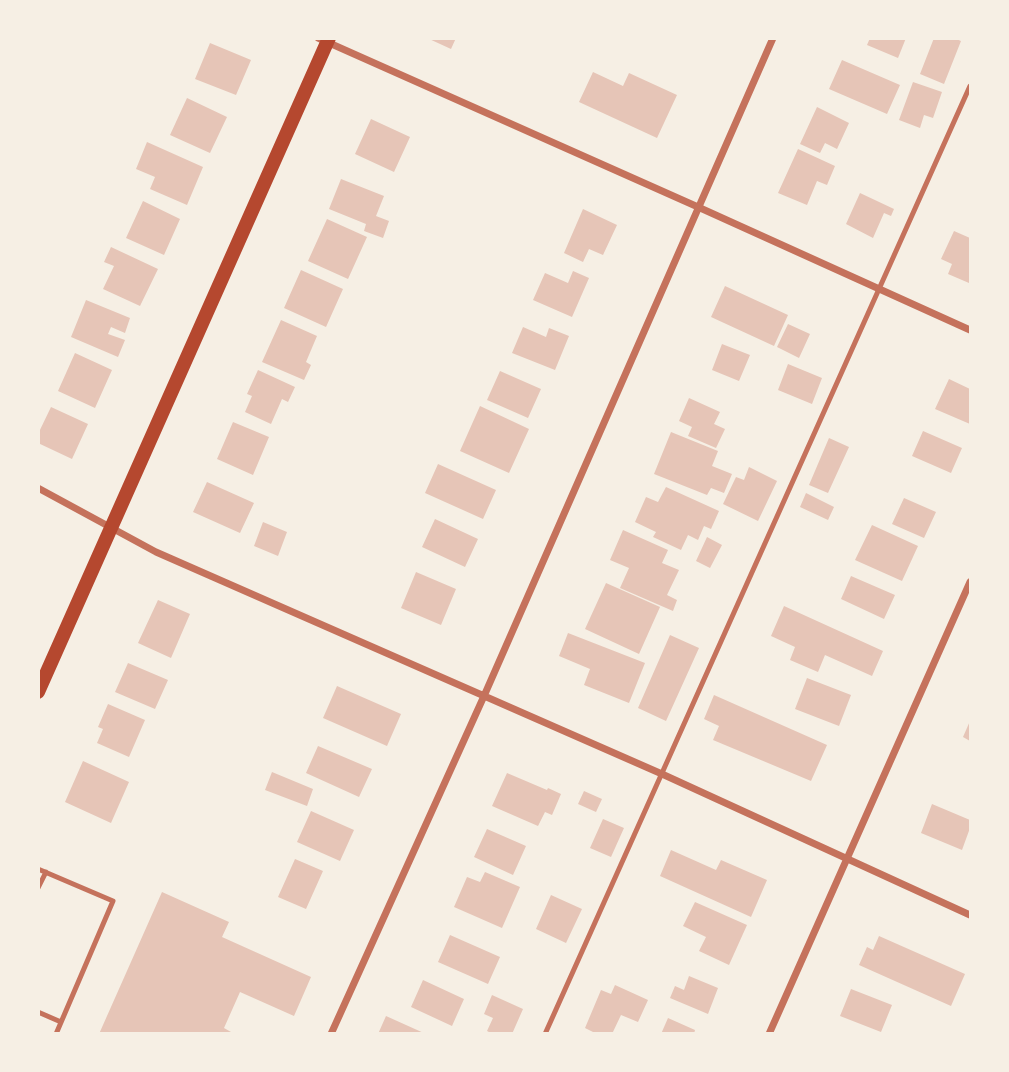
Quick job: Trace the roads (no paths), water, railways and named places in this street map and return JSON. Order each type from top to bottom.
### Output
[{"type":"main road","points":[[38,692],[325,40]]},
{"type":"street","points":[[331,1034],[484,695],[773,38]]},
{"type":"street","points":[[325,40],[971,330]]},
{"type":"street","points":[[38,488],[156,552],[662,774],[971,915]]},
{"type":"street","points":[[769,1034],[971,582]]},
{"type":"lane","points":[[545,1034],[971,86]]},
{"type":"lane","points":[[38,869],[113,901],[56,1034]]},
{"type":"lane","points":[[38,888],[46,872]]},
{"type":"lane","points":[[38,1012],[61,1022]]}]
